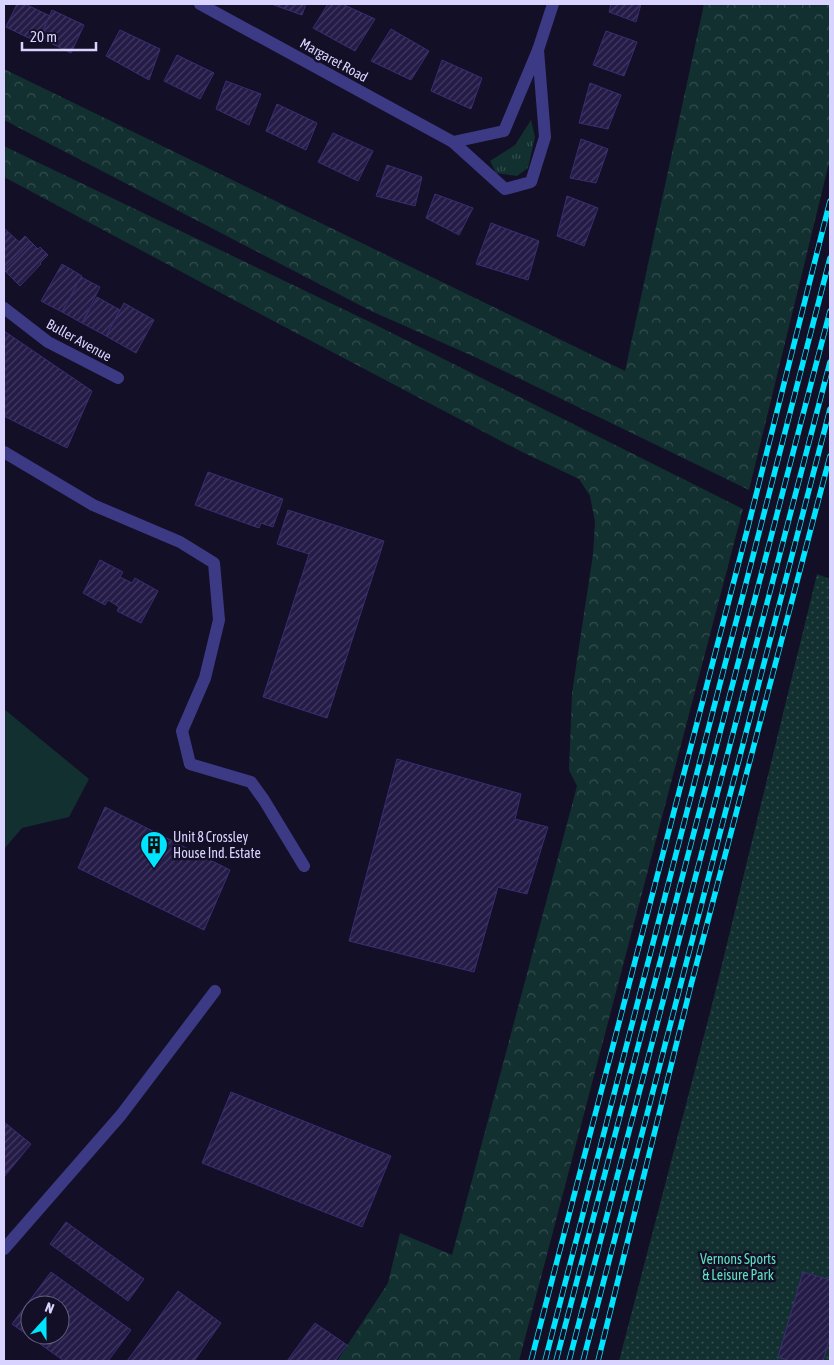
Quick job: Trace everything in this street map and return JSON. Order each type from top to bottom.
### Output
[{"type":"street","name":"Margaret Road","points":[[200,4],[453,142],[505,189],[531,182],[545,137],[538,50]]},
{"type":"street","name":"Margaret Road","points":[[453,142],[504,131],[538,50],[553,4]]},
{"type":"street","name":"Buller Avenue","points":[[4,308],[48,342],[118,378]]},
{"type":"street","points":[[4,452],[93,505],[180,542],[214,563],[218,620],[205,678],[182,730],[190,764],[251,782],[304,866]]},
{"type":"street","points":[[4,1248],[121,1115],[215,991]]},
{"type":"green space","points":[[704,4],[830,4],[830,159],[749,490],[477,358],[371,311],[4,120],[4,69],[625,371]]},
{"type":"green space","points":[[531,120],[535,137],[528,168],[517,176],[496,173],[490,161],[515,145]]},
{"type":"green space","points":[[4,146],[370,322],[743,509],[519,1361],[337,1361],[388,1283],[400,1233],[452,1255],[577,786],[569,770],[572,693],[593,554],[595,522],[590,496],[579,479],[522,452],[4,177]]},
{"type":"green space","name":"Vernons Sports & Leisure Park","points":[[817,574],[830,579],[830,1361],[619,1361],[714,997]]},
{"type":"green space","points":[[4,709],[89,779],[69,817],[22,828],[4,849]]},
{"type":"building","points":[[17,4],[25,4],[50,16],[37,42],[6,27]]},
{"type":"building","points":[[271,4],[306,4],[302,15]]},
{"type":"building","points":[[328,4],[342,4],[375,19],[355,51],[313,28]]},
{"type":"building","points":[[611,4],[641,4],[636,22],[609,12]]},
{"type":"building","points":[[52,10],[84,25],[71,53],[40,38]]},
{"type":"building","points":[[391,29],[429,51],[411,80],[371,61]]},
{"type":"building","points":[[120,30],[160,49],[149,80],[106,56]]},
{"type":"building","points":[[606,31],[637,42],[624,76],[593,65]]},
{"type":"building","points":[[177,55],[214,73],[200,99],[164,81]]},
{"type":"building","points":[[442,60],[482,78],[471,109],[431,91]]},
{"type":"building","points":[[226,81],[261,94],[249,125],[216,109]]},
{"type":"building","points":[[590,83],[621,95],[608,129],[579,123]]},
{"type":"building","points":[[277,104],[317,123],[306,150],[266,131]]},
{"type":"building","points":[[333,133],[373,151],[358,181],[318,162]]},
{"type":"building","points":[[581,139],[608,149],[596,183],[570,178]]},
{"type":"building","points":[[387,165],[422,177],[415,206],[376,196]]},
{"type":"building","points":[[435,194],[473,208],[459,235],[426,218]]},
{"type":"building","points":[[567,196],[598,208],[584,246],[557,236]]},
{"type":"building","points":[[491,223],[539,241],[528,280],[476,264]]},
{"type":"building","points":[[4,228],[19,242],[25,236],[31,242],[4,270]]},
{"type":"building","points":[[31,242],[48,255],[20,286],[4,270]]},
{"type":"building","points":[[62,264],[82,276],[62,312],[41,301]]},
{"type":"building","points":[[81,277],[100,287],[82,323],[62,312]]},
{"type":"building","points":[[97,297],[120,310],[106,336],[82,323]]},
{"type":"building","points":[[124,303],[154,320],[136,353],[106,336]]},
{"type":"building","points":[[4,331],[92,391],[67,448],[4,416]]},
{"type":"building","points":[[208,472],[283,499],[273,527],[261,523],[259,528],[195,505]]},
{"type":"building","points":[[288,510],[384,541],[327,718],[263,697],[309,554],[277,544]]},
{"type":"building","points":[[100,560],[123,572],[120,577],[132,583],[135,578],[158,591],[141,623],[117,611],[119,607],[108,600],[105,605],[83,593]]},
{"type":"building","points":[[397,759],[521,794],[515,819],[548,827],[527,894],[498,887],[474,972],[349,941]]},
{"type":"building","name":"Unit 8 Crossley House Ind. Estate","points":[[105,807],[230,870],[204,930],[78,868]]},
{"type":"building","points":[[231,1092],[391,1156],[362,1227],[202,1163]]},
{"type":"building","points":[[4,1122],[31,1144],[4,1177]]},
{"type":"building","points":[[66,1222],[144,1279],[128,1301],[50,1244]]},
{"type":"building","points":[[51,1272],[131,1330],[108,1361],[64,1361],[42,1345],[70,1345],[70,1295],[34,1295]]},
{"type":"building","points":[[803,1272],[830,1280],[830,1337],[823,1361],[790,1361],[778,1357]]},
{"type":"building","points":[[178,1291],[221,1323],[194,1361],[127,1361]]},
{"type":"building","points":[[20,1313],[20,1330],[12,1324]]},
{"type":"building","points":[[315,1323],[347,1345],[335,1361],[287,1361]]},
{"type":"railway","points":[[531,1361],[748,527],[830,201]]},
{"type":"railway","points":[[545,1361],[830,258]]},
{"type":"railway","points":[[556,1361],[830,311]]},
{"type":"railway","points":[[569,1361],[830,362]]},
{"type":"railway","points":[[583,1361],[830,409]]},
{"type":"railway","points":[[598,1361],[691,985],[830,456]]},
{"type":"place","name":"Unit 8 Crossley House Ind. Estate","points":[[154,869]]}]
